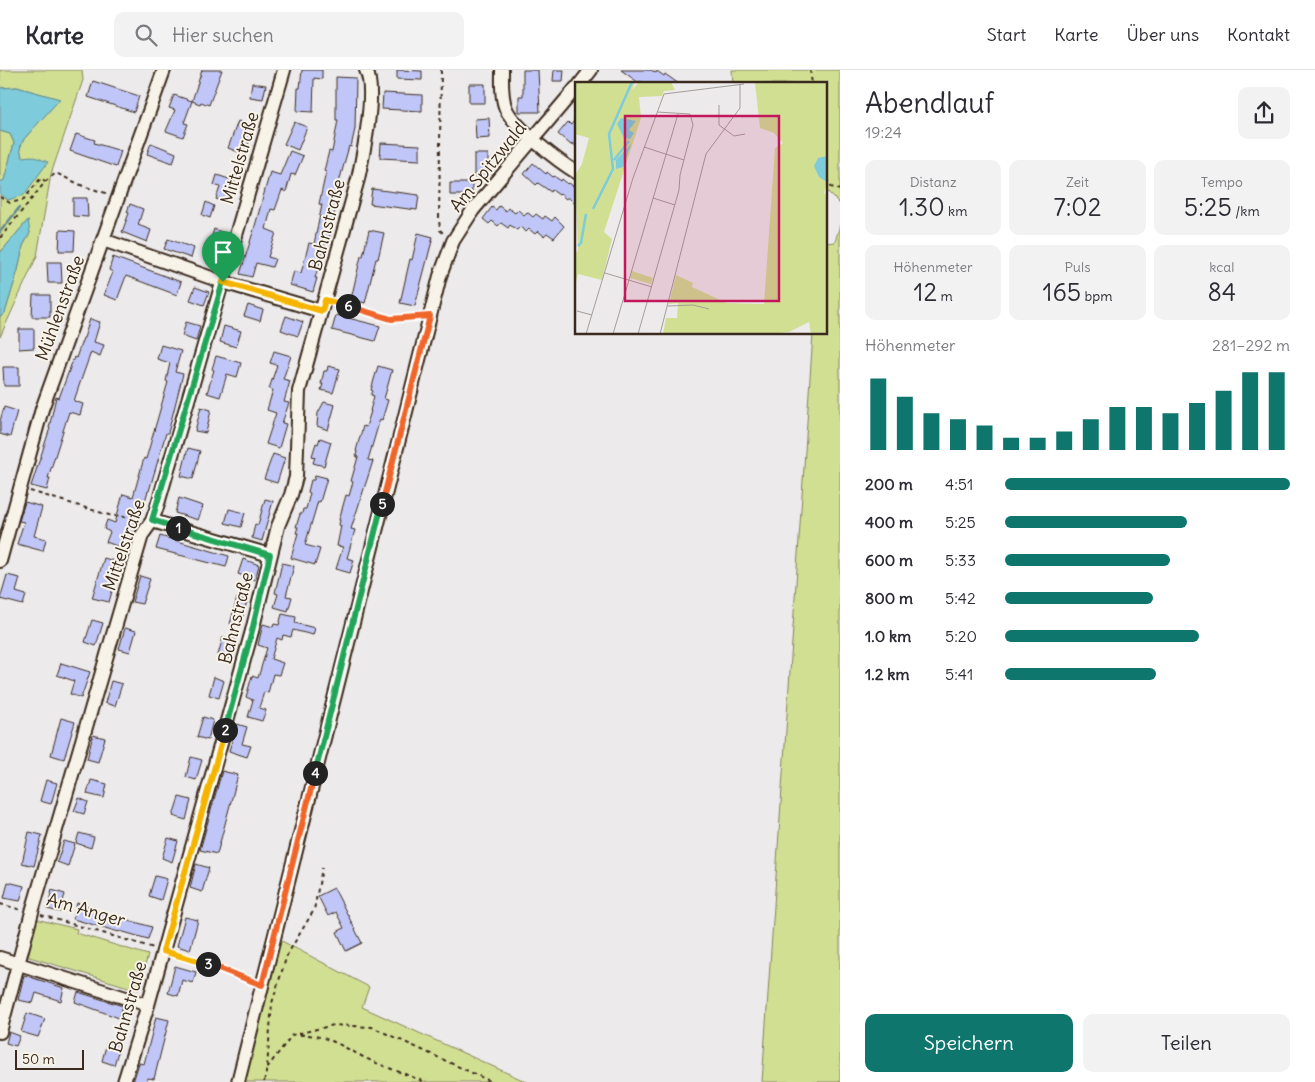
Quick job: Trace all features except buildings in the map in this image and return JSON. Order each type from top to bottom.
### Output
[{"type":"street","name":"Mühlenstraße","points":[[0,561],[42,410],[164,70]]},
{"type":"street","name":"Mittelstraße","points":[[0,1032],[32,912],[142,535],[152,520],[284,70]]},
{"type":"street","name":"Bahnstraße","points":[[124,1082],[148,1005],[252,631],[270,555],[296,477],[299,391],[350,210],[361,163],[368,116],[370,84],[366,70]]},
{"type":"street","points":[[502,70],[502,94],[506,108],[514,121],[575,171]]},
{"type":"street","points":[[582,82],[591,70]]},
{"type":"street","name":"Am Spitzwald","points":[[238,1082],[440,276],[453,240],[473,210],[575,89]]},
{"type":"street","points":[[103,240],[223,282],[323,305]]},
{"type":"street","points":[[152,520],[270,555]]},
{"type":"street","points":[[0,958],[148,1005]]},
{"type":"path","points":[[440,230],[441,70]]},
{"type":"path","points":[[0,238],[46,181],[56,173],[83,186],[108,193],[118,200]]},
{"type":"path","points":[[0,197],[10,203],[23,200],[41,178],[46,181]]},
{"type":"path","points":[[828,182],[831,187]]},
{"type":"path","points":[[828,188],[840,190]]},
{"type":"path","points":[[323,305],[391,319],[430,316]]},
{"type":"path","points":[[20,488],[109,514],[152,520]]},
{"type":"path","points":[[264,1082],[267,1068],[272,1003],[287,954],[314,910],[322,868]]},
{"type":"path","name":"Am Anger","points":[[0,904],[212,965],[262,985]]},
{"type":"path","points":[[267,1068],[292,1035],[334,1025],[372,1027],[492,1082]]},
{"type":"path","points":[[292,1035],[312,1034],[425,1082]]},
{"type":"green space","points":[[0,70],[82,70],[83,80],[51,174],[37,256],[0,337],[0,317],[5,313],[23,246],[30,233],[27,221],[0,253],[0,194],[8,200],[22,157],[20,148],[24,139],[59,99],[17,87],[0,88]]},
{"type":"green space","points":[[732,70],[840,70],[840,204],[828,192],[828,82],[733,82]]},
{"type":"green space","points":[[0,131],[10,134],[14,143],[4,181],[0,182]]},
{"type":"green space","points":[[840,225],[840,1082],[762,1082],[813,335],[828,335],[828,243],[835,242]]},
{"type":"green space","points":[[36,919],[77,929],[76,933],[148,955],[138,990],[26,956]]},
{"type":"green space","points":[[278,939],[369,987],[362,1007],[527,1082],[242,1082]]},
{"type":"water","points":[[17,87],[60,99],[24,139],[20,148],[22,157],[32,156],[48,162],[24,195],[8,200],[0,194],[0,182],[4,180],[14,143],[10,134],[0,131],[0,88]]},
{"type":"water","points":[[28,220],[30,233],[23,246],[5,313],[0,317],[0,253]]},
{"type":"waterway","points":[[0,232],[19,208]]},
{"type":"route","points":[[223,282],[322,311],[325,300],[391,319],[430,316],[262,985],[212,965],[163,951],[252,631],[270,555],[152,520],[223,282]]}]
